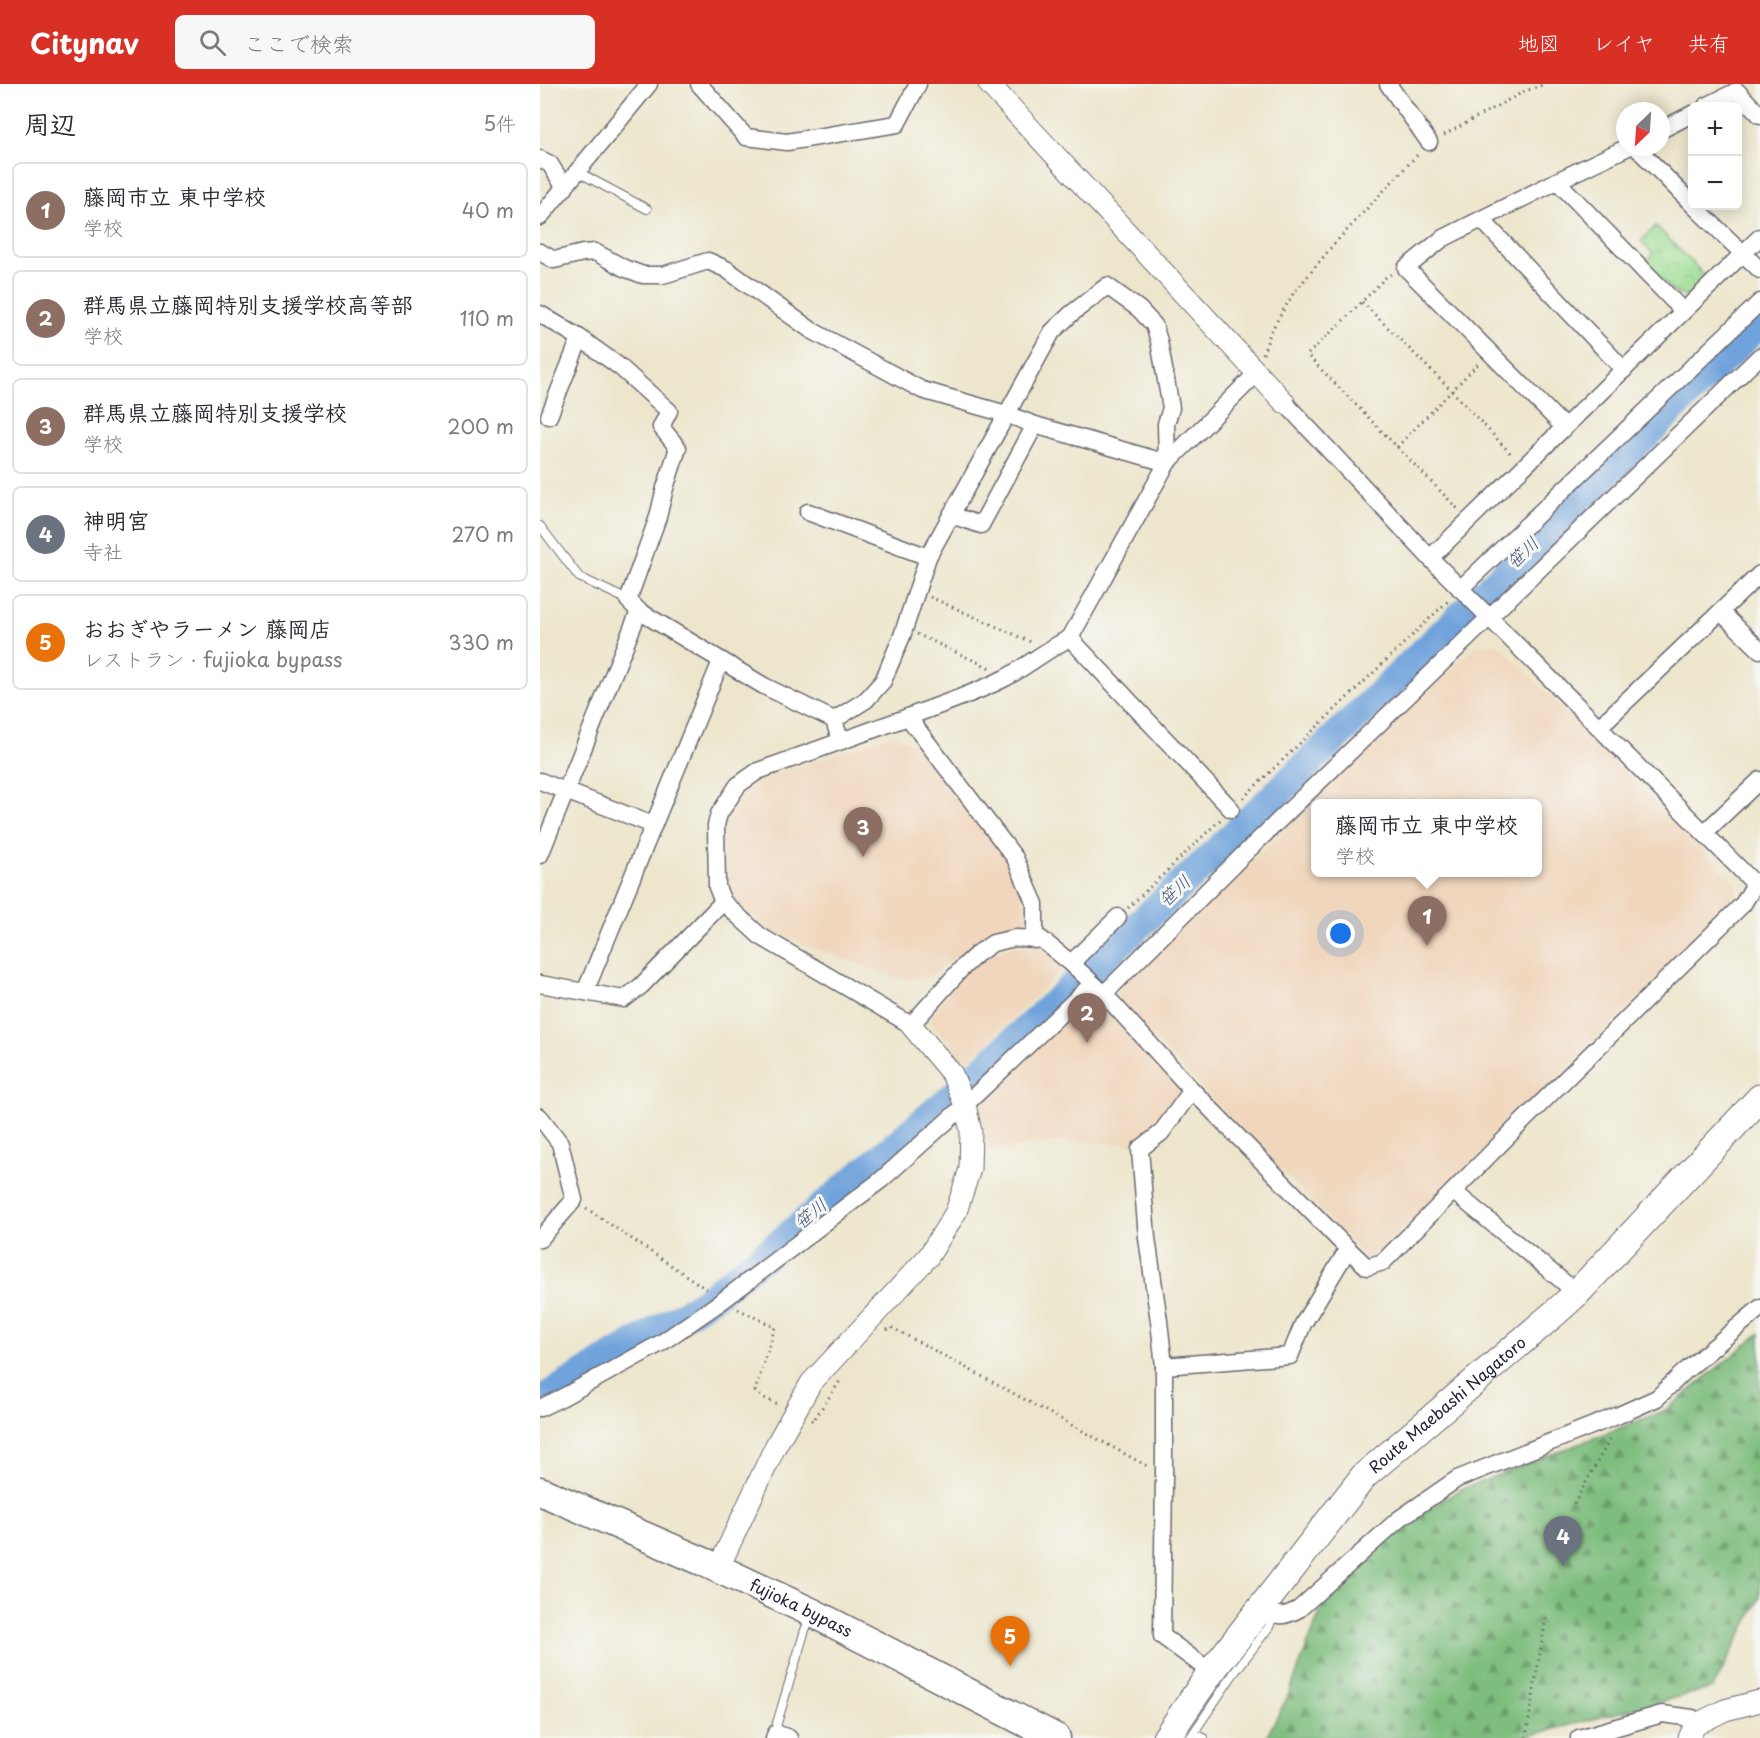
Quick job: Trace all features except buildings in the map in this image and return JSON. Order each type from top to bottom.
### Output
[{"type":"highway","name":"fujioka bypass","points":[[540,1491],[813,1613],[1056,1738]]},
{"type":"main road","name":"Route Maebashi Nagatoro","points":[[1166,1738],[1211,1672],[1268,1611],[1364,1476],[1577,1293],[1760,1098]]},
{"type":"street","points":[[540,217],[649,84]]},
{"type":"street","points":[[699,84],[746,137],[787,142],[897,124],[918,84]]},
{"type":"street","points":[[911,1025],[962,968],[993,943],[1015,938],[1041,939],[1098,989],[1192,1090],[1367,1267],[1383,1262],[1454,1192],[1521,1122],[1743,904],[1755,884],[1430,558],[989,84]]},
{"type":"street","points":[[1388,84],[1429,142]]},
{"type":"street","points":[[1714,102],[1737,91],[1760,115]]},
{"type":"street","points":[[1670,125],[1688,116]]},
{"type":"street","points":[[1564,427],[1406,268],[1442,239],[1616,153]]},
{"type":"street","points":[[1645,156],[1688,200]]},
{"type":"street","points":[[540,159],[550,164],[565,188]]},
{"type":"street","points":[[1557,181],[1683,311]]},
{"type":"street","points":[[1698,210],[1760,270]]},
{"type":"street","points":[[1482,220],[1624,370]]},
{"type":"street","points":[[1430,558],[1760,237]]},
{"type":"street","points":[[540,252],[554,260],[595,252],[624,268],[643,275],[663,275],[708,261],[726,269],[811,330],[922,390],[1167,463]]},
{"type":"street","points":[[834,720],[867,700],[883,681],[905,629],[928,557],[1052,332],[1107,286],[1138,309],[1154,325],[1171,408],[1166,424],[1167,463]]},
{"type":"street","points":[[1463,591],[1760,302]]},
{"type":"street","points":[[540,314],[580,338],[620,367],[669,411],[662,427],[678,448],[633,606],[567,791],[540,855]]},
{"type":"street","points":[[549,416],[580,338]]},
{"type":"street","points":[[540,1408],[661,1343],[722,1301],[881,1180],[962,1098],[1098,989],[1243,855],[1484,613],[1760,356]]},
{"type":"street","points":[[718,1569],[775,1448],[811,1383],[928,1257],[956,1212],[969,1168],[971,1131],[962,1098],[952,1074],[911,1025],[760,936],[723,902],[717,887],[716,825],[719,814],[738,785],[758,771],[965,697],[1008,676],[1070,638],[1167,463],[1257,373]]},
{"type":"street","points":[[951,515],[981,525],[1035,424]]},
{"type":"street","points":[[808,512],[928,557]]},
{"type":"street","points":[[1599,727],[1760,574]]},
{"type":"street","points":[[633,606],[764,686],[834,720],[840,740]]},
{"type":"street","points":[[1721,612],[1760,650]]},
{"type":"street","points":[[1070,638],[1231,809]]},
{"type":"street","points":[[585,992],[722,661]]},
{"type":"street","points":[[908,717],[1015,858],[1035,904],[1035,940]]},
{"type":"street","points":[[1704,833],[1760,780]]},
{"type":"street","points":[[540,781],[653,825]]},
{"type":"street","points":[[540,988],[585,992],[624,999],[641,986],[723,902]]},
{"type":"street","points":[[1071,963],[1118,917]]},
{"type":"street","points":[[1192,1090],[1161,1133],[1140,1149],[1147,1238],[1164,1366],[1162,1636],[1211,1672]]},
{"type":"street","points":[[540,1117],[560,1143],[574,1200],[540,1239]]},
{"type":"street","points":[[1454,1192],[1577,1293]]},
{"type":"street","points":[[1164,1366],[1290,1356],[1303,1324],[1348,1250]]},
{"type":"street","points":[[1268,1611],[1279,1616],[1299,1609],[1400,1519],[1457,1479],[1657,1398],[1760,1308]]},
{"type":"street","points":[[1692,1732],[1725,1710],[1760,1701]]},
{"type":"street","points":[[1579,1738],[1662,1714],[1692,1718],[1692,1732]]},
{"type":"lane","points":[[578,172],[647,208]]},
{"type":"lane","points":[[540,526],[579,577],[633,606]]},
{"type":"lane","points":[[1204,1738],[1192,1735],[1269,1627],[1268,1611]]},
{"type":"lane","points":[[780,1736],[777,1723],[805,1630],[813,1613]]},
{"type":"path","points":[[1257,373],[1271,331],[1293,294],[1335,244],[1429,142],[1523,92],[1544,84]]},
{"type":"path","points":[[1406,268],[1387,276],[1307,355],[1468,520]]},
{"type":"path","points":[[1362,302],[1524,466]]},
{"type":"path","points":[[1397,447],[1490,352]]},
{"type":"path","points":[[1118,917],[1463,591]]},
{"type":"path","points":[[917,592],[1048,650]]},
{"type":"path","points":[[905,629],[1008,676]]},
{"type":"path","points":[[574,1200],[706,1289]]},
{"type":"path","points":[[722,1301],[775,1328],[755,1390],[762,1397],[813,1421],[843,1376]]},
{"type":"path","points":[[882,1334],[891,1327],[1164,1475]]},
{"type":"path","points":[[1574,1504],[1623,1413]]},
{"type":"path","points":[[1526,1738],[1546,1617]]},
{"type":"shaded area","points":[[1498,644],[1737,885],[1732,906],[1377,1256],[1365,1257],[1117,1000],[1120,987],[1311,804],[1311,877],[1542,877],[1542,799],[1316,799],[1477,645]]},
{"type":"shaded area","points":[[893,735],[920,747],[1008,860],[1024,901],[1029,923],[1023,931],[997,934],[979,940],[929,977],[912,980],[895,978],[773,933],[723,891],[722,825],[738,797],[757,780]]},
{"type":"shaded area","points":[[1013,946],[1044,949],[1066,966],[965,1065],[932,1023],[931,1016],[967,969],[987,956]]},
{"type":"shaded area","points":[[1090,995],[1182,1090],[1154,1129],[1134,1144],[1056,1141],[989,1152],[979,1099]]},
{"type":"green space","points":[[1656,226],[1707,278],[1688,297],[1675,293],[1645,263],[1653,254],[1641,241]]},
{"type":"green space","points":[[1760,1333],[1760,1598],[1713,1688],[1520,1738],[1266,1738],[1288,1696],[1324,1602],[1406,1522],[1460,1490],[1666,1410]]},
{"type":"waterway","name":"笹川","points":[[540,1401],[703,1303],[784,1240],[967,1085],[1205,863],[1760,323]]},
{"type":"place","name":"群馬県立藤岡特別支援学校","points":[[863,857]]},
{"type":"place","name":"藤岡市立 東中学校","points":[[1427,946]]},
{"type":"place","name":"群馬県立藤岡特別支援学校高等部","points":[[1087,1043]]},
{"type":"place","name":"神明宮","points":[[1563,1566]]},
{"type":"place","name":"おおぎやラーメン 藤岡店","points":[[1010,1666]]}]
